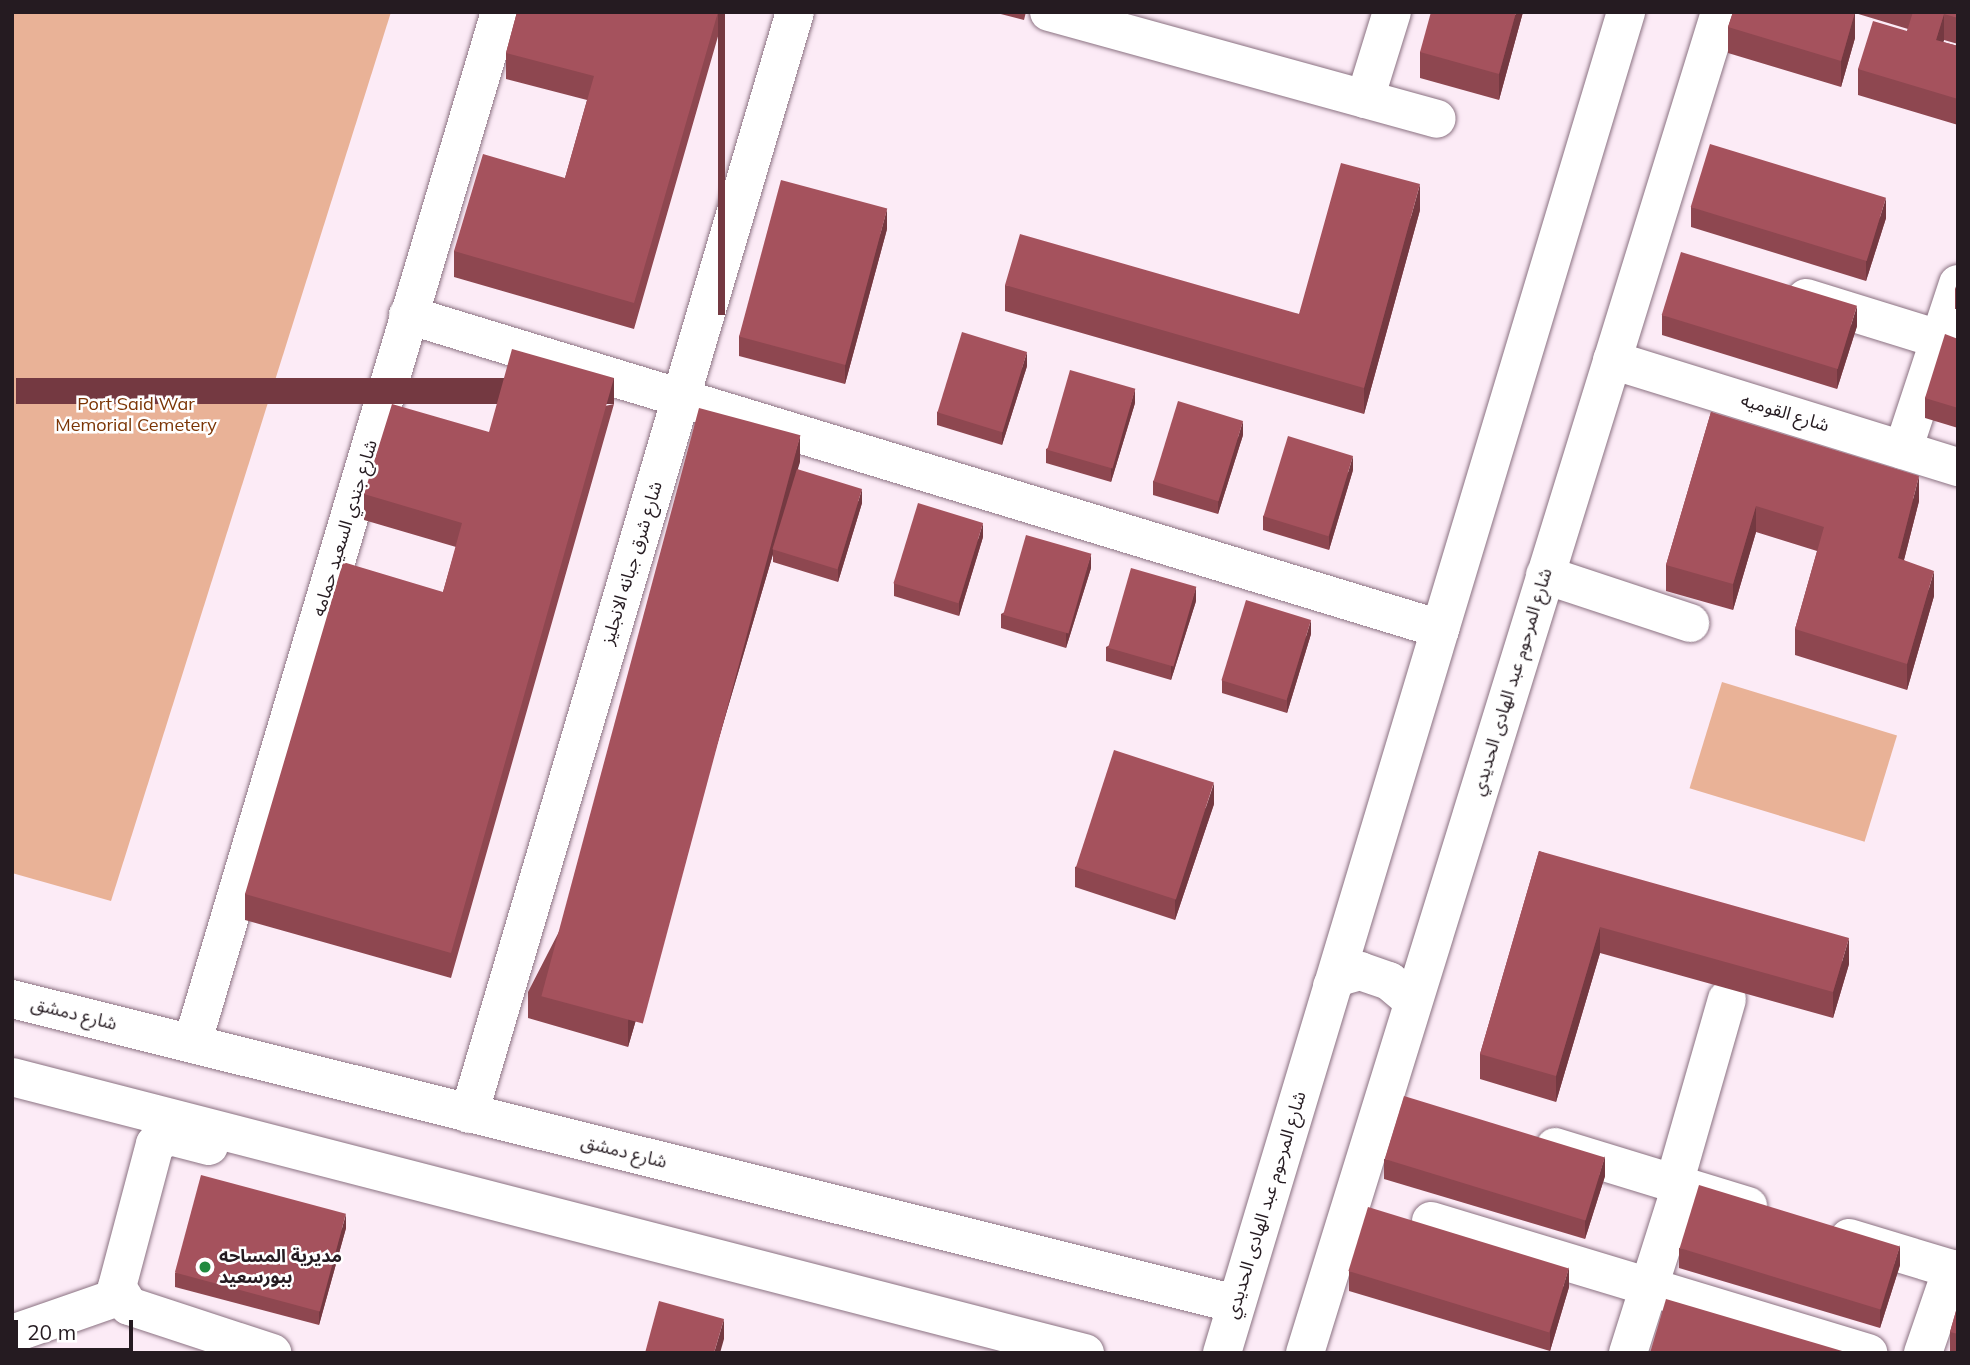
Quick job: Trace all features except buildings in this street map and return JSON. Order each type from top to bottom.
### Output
[{"type":"street","name":"شارع جندي السعيد حمامه","points":[[192,1044],[500,12]]},
{"type":"street","name":"شارع شرق جبانه الانجليز","points":[[468,1114],[795,12]]},
{"type":"street","points":[[1048,12],[1437,119]]},
{"type":"street","points":[[1365,99],[1392,12]]},
{"type":"street","name":"شارع المرحوم عبد الهادى الحديدي","points":[[1222,1353],[1626,12]]},
{"type":"street","name":"شارع المرحوم عبد الهادى الحديدي","points":[[1304,1353],[1720,12]]},
{"type":"street","points":[[1903,450],[1949,342],[1958,284]]},
{"type":"street","points":[[1773,287],[1949,342]]},
{"type":"street","points":[[408,315],[1440,629]]},
{"type":"street","name":"شارع القوميه","points":[[1612,360],[1958,467]]},
{"type":"street","points":[[1545,575],[1689,623]]},
{"type":"street","points":[[1332,986],[1339,976],[1360,971],[1390,981],[1413,1001]]},
{"type":"street","name":"شارع دمشق","points":[[12,999],[1236,1304]]},
{"type":"street","points":[[1628,1353],[1678,1185],[1727,999]]},
{"type":"street","points":[[12,1077],[1085,1353]]},
{"type":"street","points":[[1384,1094],[1424,1107]]},
{"type":"street","points":[[1516,1135],[1955,1270],[1923,1353]]},
{"type":"street","points":[[272,1353],[129,1306],[121,1296],[118,1276],[155,1144],[164,1137],[176,1136],[348,1187],[369,1184],[384,1171]]},
{"type":"street","points":[[1431,1221],[1869,1353]]},
{"type":"street","points":[[12,1335],[121,1296]]},
{"type":"green space","name":"Port Said War Memorial Cemetery","points":[[12,12],[391,12],[111,901],[12,873]]},
{"type":"green space","points":[[1722,682],[1897,736],[1865,842],[1690,788]]},
{"type":"place","name":"مديرية المساحه ببورسعيد","points":[[205,1267]]}]
